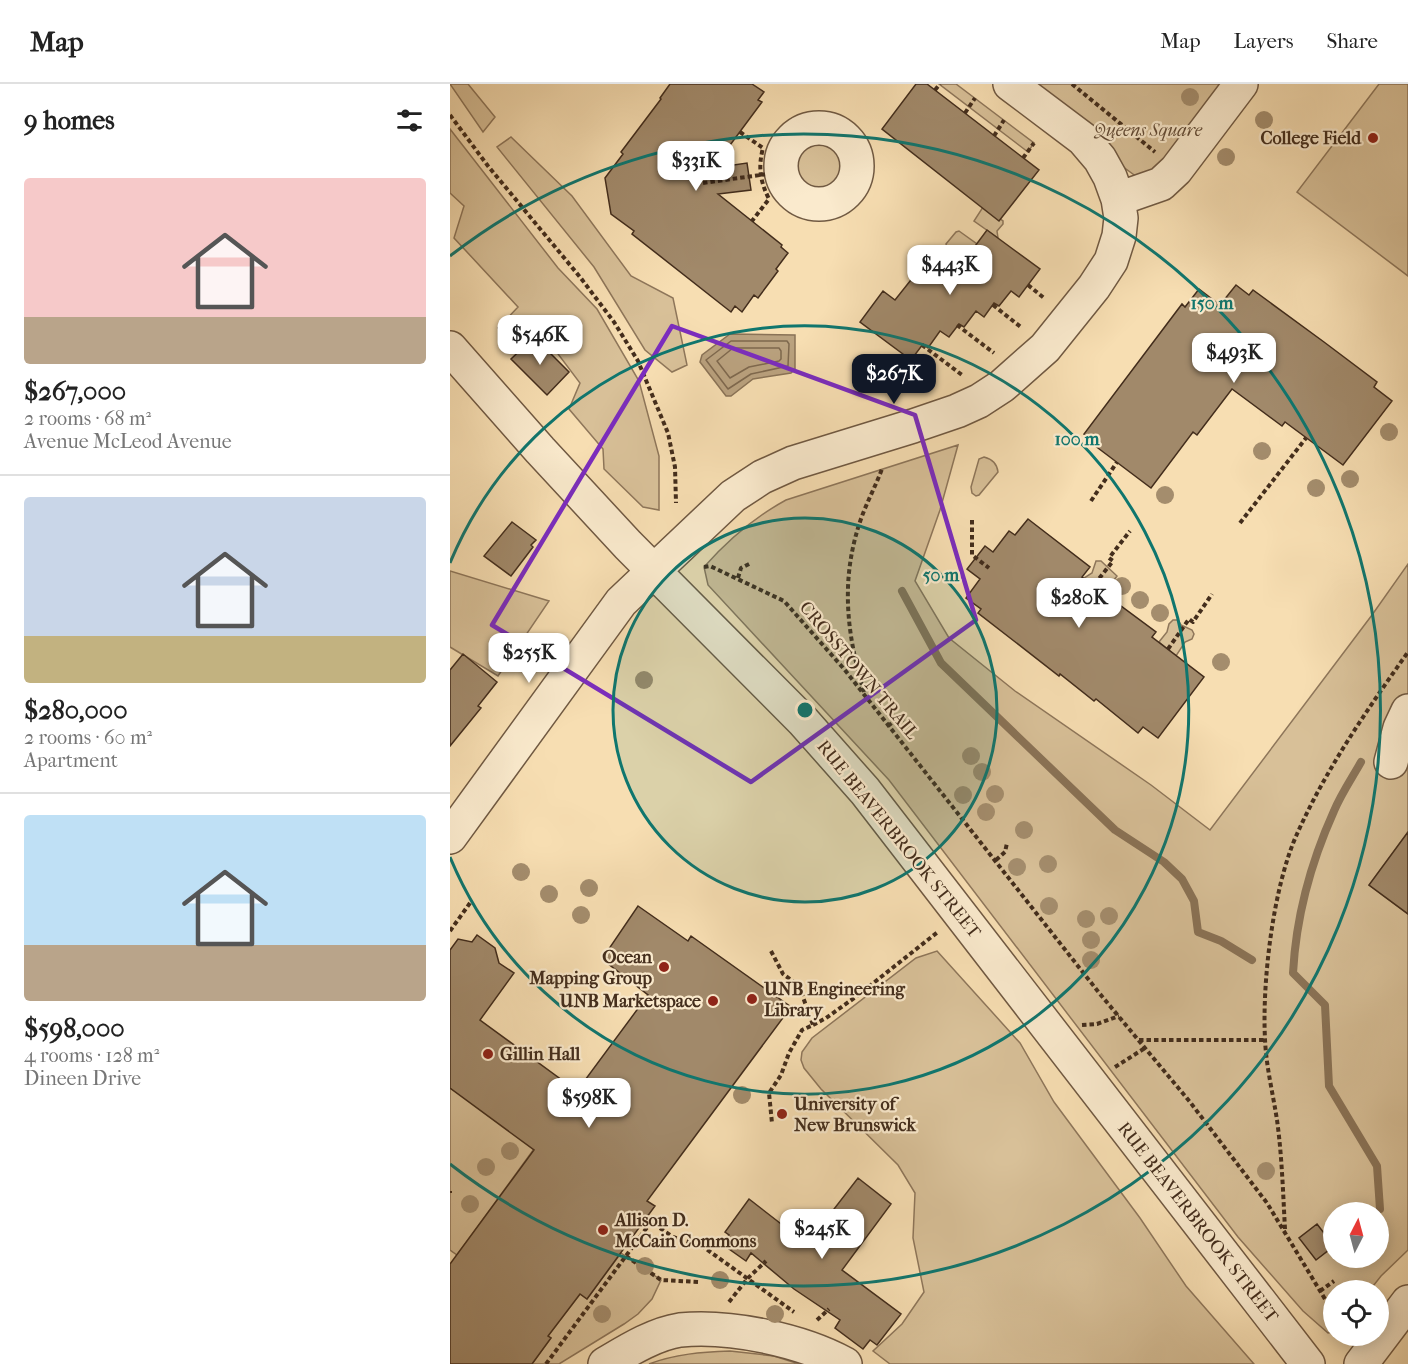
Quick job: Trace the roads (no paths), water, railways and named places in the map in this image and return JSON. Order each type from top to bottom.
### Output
[{"type":"street","points":[[450,837],[621,602],[733,496],[762,477],[793,463],[957,411],[980,401],[1002,386],[1045,348],[1094,287],[1111,261],[1119,236],[1121,218],[1118,199],[1110,177],[1100,159],[1083,139],[1010,84]]},
{"type":"street","points":[[1118,199],[1161,184],[1176,170],[1241,84]]},
{"type":"street","name":"RUE BEAVERBROOK STREET","points":[[450,348],[540,450],[653,571],[803,721],[865,791],[1308,1364]]},
{"type":"street","points":[[1391,762],[1400,728],[1408,711]]},
{"type":"street","points":[[1361,1364],[1408,1302]]},
{"type":"street","points":[[605,1364],[656,1338],[679,1330],[723,1330],[757,1335],[794,1344],[845,1364]]},
{"type":"water","points":[[730,334],[795,335],[795,369],[791,373],[753,379],[731,396],[726,396],[700,362],[702,355]]},
{"type":"waterway","points":[[902,591],[941,663],[1115,830],[1164,862],[1182,879],[1194,901],[1198,932],[1221,941],[1252,960]]},
{"type":"waterway","points":[[1361,762],[1337,805],[1312,870],[1297,931],[1293,973],[1325,1005],[1329,1086],[1377,1166],[1380,1202]]},
{"type":"place","name":"College Field","points":[[1373,138]]},
{"type":"place","name":"Ocean Mapping Group","points":[[664,967]]},
{"type":"place","name":"UNB Engineering Library","points":[[752,999]]},
{"type":"place","name":"UNB Marketspace","points":[[713,1001]]},
{"type":"place","name":"Gillin Hall","points":[[488,1054]]},
{"type":"place","name":"University of New Brunswick","points":[[782,1114]]},
{"type":"place","name":"Allison D. McCain Commons","points":[[603,1230]]},
{"type":"park label","name":"Queens Square","points":[[1148,130]]}]
